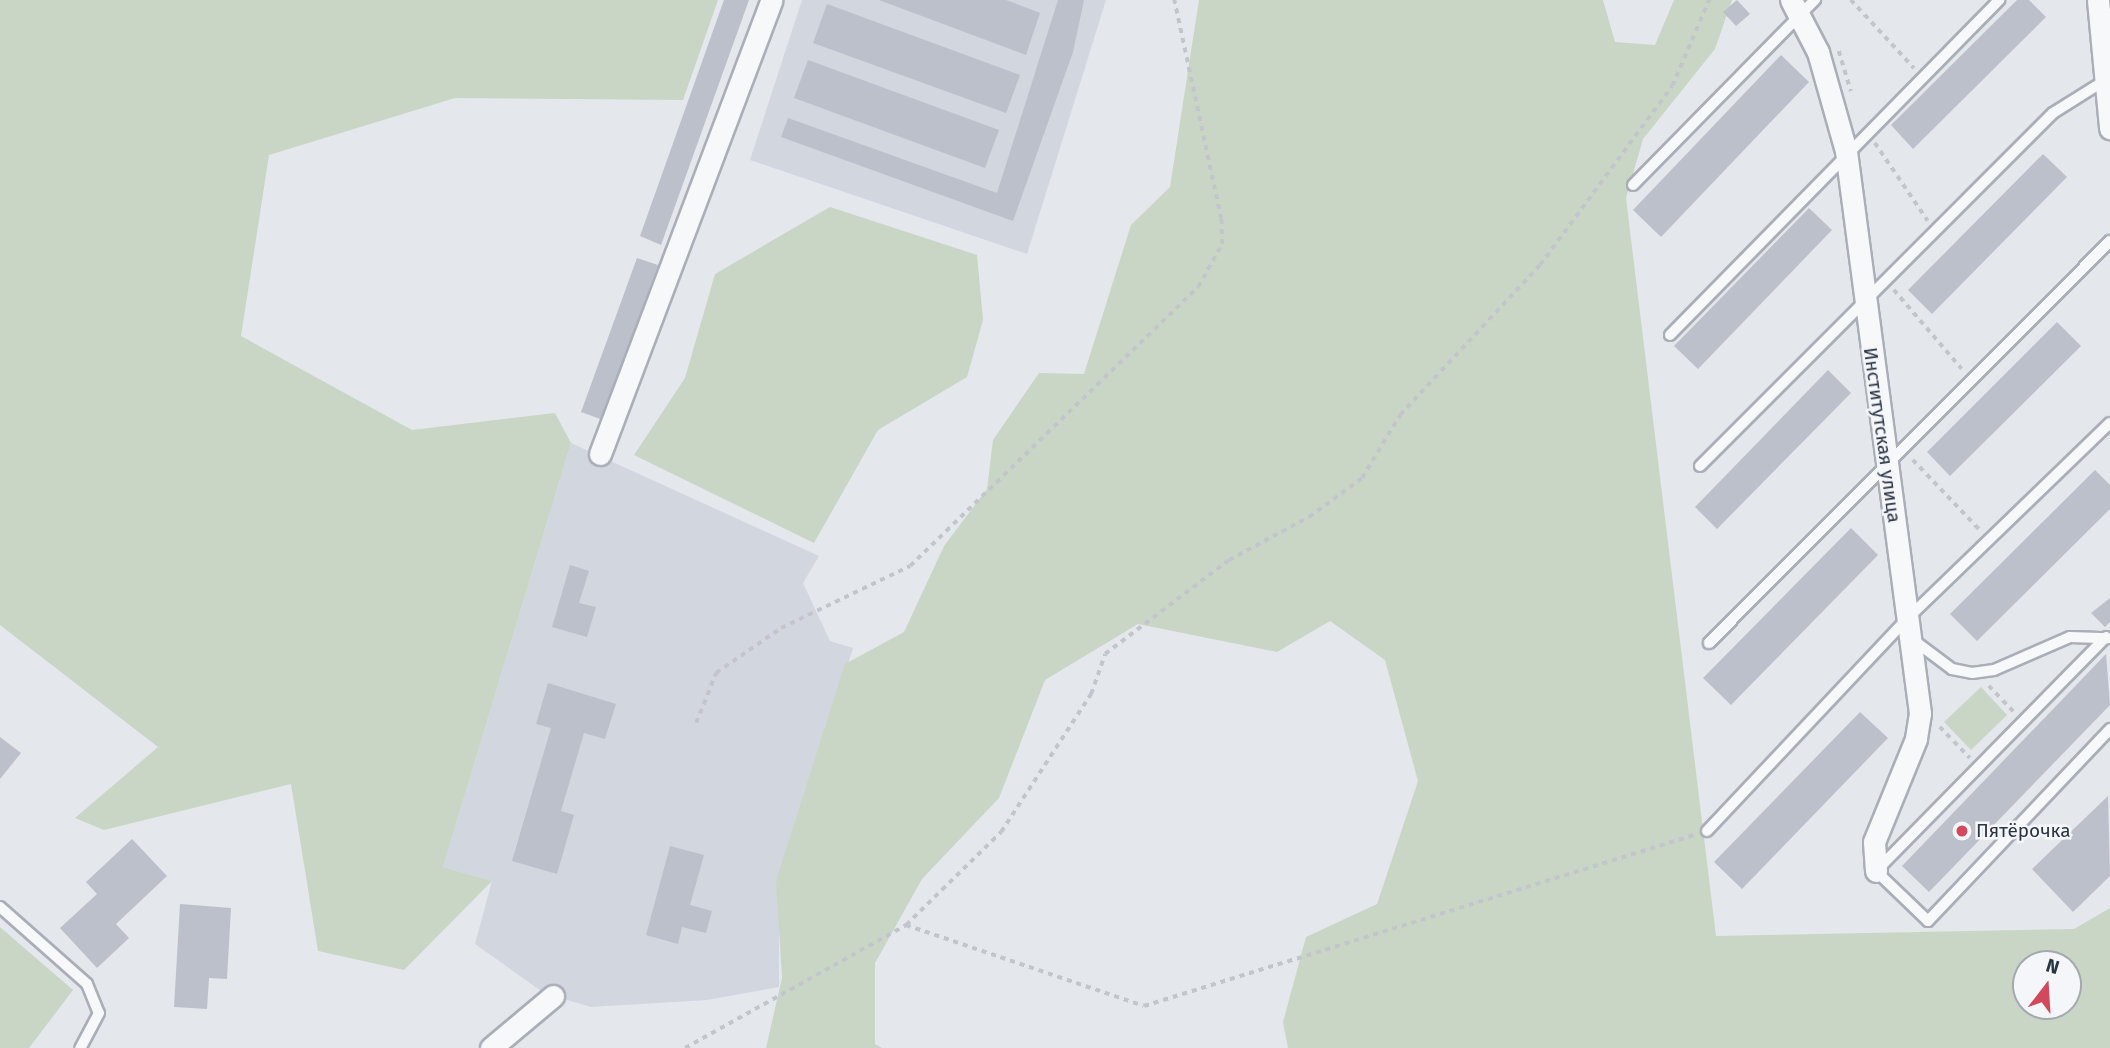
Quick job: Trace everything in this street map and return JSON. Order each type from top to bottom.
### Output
[{"type":"street","points":[[600,454],[772,0]]},
{"type":"street","points":[[2098,0],[2110,128]]},
{"type":"street","name":"Институтская улица","points":[[1802,5],[1831,90],[1846,151],[1863,303],[1912,639],[1920,727],[1874,842],[1876,871]]},
{"type":"street","points":[[491,1048],[553,996]]},
{"type":"lane","points":[[1670,335],[1846,151],[1999,0]]},
{"type":"lane","points":[[1633,185],[1802,5]]},
{"type":"lane","points":[[1700,466],[2053,113],[2104,81]]},
{"type":"lane","points":[[1709,643],[1904,451],[2110,241]]},
{"type":"lane","points":[[1707,831],[1908,611],[1990,539],[2110,423]]},
{"type":"lane","points":[[1912,639],[1952,669],[1972,673],[1994,670],[2070,637],[2108,638]]},
{"type":"lane","points":[[2108,638],[1876,871],[1928,921],[2110,729]]},
{"type":"lane","points":[[0,907],[87,984],[99,1013],[80,1048]]},
{"type":"path","points":[[696,723],[716,673],[781,628],[909,566],[1198,287],[1222,244],[1221,219],[1174,0]]},
{"type":"path","points":[[685,1048],[906,925],[1001,832],[1091,694],[1105,654],[1229,560],[1309,517],[1362,478],[1400,415],[1540,265],[1672,86],[1709,0]]},
{"type":"path","points":[[1852,0],[1921,76]]},
{"type":"path","points":[[1866,131],[1935,231]]},
{"type":"path","points":[[1886,280],[1972,382]]},
{"type":"path","points":[[1904,451],[1990,539]]},
{"type":"path","points":[[1985,682],[2023,721]]},
{"type":"path","points":[[1940,727],[1979,766]]},
{"type":"path","points":[[906,925],[1144,1006],[1707,831]]},
{"type":"shaded area","points":[[802,0],[1106,0],[1027,254],[750,160]]},
{"type":"shaded area","points":[[571,443],[819,556],[803,583],[830,641],[853,648],[779,885],[779,987],[707,1000],[591,1007],[544,993],[475,944],[492,881],[443,867]]},
{"type":"green space","points":[[0,0],[718,0],[683,100],[455,98],[269,155],[241,336],[412,430],[555,413],[571,443],[443,867],[492,881],[404,970],[318,951],[291,784],[104,830],[75,818],[158,747],[0,625]]},
{"type":"green space","points":[[1199,0],[1603,0],[1615,42],[1655,45],[1674,0],[1732,0],[1715,49],[1643,139],[1626,198],[1716,936],[2074,929],[2110,908],[2110,1048],[1288,1048],[1283,1022],[1306,937],[1377,904],[1418,781],[1385,660],[1330,621],[1277,652],[1138,624],[1045,680],[999,798],[922,879],[875,963],[875,1044],[882,1048],[766,1048],[782,978],[776,881],[845,664],[904,632],[944,546],[987,489],[993,440],[1039,373],[1084,374],[1131,225],[1170,187]]},
{"type":"green space","points":[[830,207],[977,255],[983,320],[967,377],[878,430],[814,543],[634,455],[685,378],[715,274]]},
{"type":"green space","points":[[1981,687],[2007,715],[1971,750],[1944,722]]},
{"type":"green space","points":[[0,927],[73,990],[29,1048],[0,1048]]},
{"type":"building","points":[[724,0],[749,0],[661,245],[640,236]]},
{"type":"building","points":[[879,0],[1006,0],[1040,13],[1026,55]]},
{"type":"building","points":[[1058,0],[1084,0],[1073,52],[1013,221],[781,137],[788,118],[997,193]]},
{"type":"building","points":[[1737,0],[1750,14],[1736,26],[1723,12]]},
{"type":"building","points":[[2017,0],[2029,0],[2046,17],[1913,149],[1891,125]]},
{"type":"building","points":[[827,4],[1020,75],[1006,113],[813,43]]},
{"type":"building","points":[[1781,55],[1809,82],[1661,237],[1633,210]]},
{"type":"building","points":[[808,60],[999,130],[985,168],[794,98]]},
{"type":"building","points":[[2043,154],[2067,177],[1932,314],[1908,290]]},
{"type":"building","points":[[1809,208],[1832,230],[1698,369],[1674,346]]},
{"type":"building","points":[[637,258],[658,265],[603,420],[581,412]]},
{"type":"building","points":[[2057,322],[2081,346],[1950,476],[1927,452]]},
{"type":"building","points":[[1828,370],[1851,393],[1717,529],[1695,507]]},
{"type":"building","points":[[2095,470],[2110,485],[2110,509],[1977,641],[1950,614]]},
{"type":"building","points":[[1851,528],[1878,555],[1731,705],[1703,678]]},
{"type":"building","points":[[570,565],[589,571],[579,603],[596,607],[587,637],[552,627]]},
{"type":"building","points":[[2110,598],[2110,622],[2105,627],[2091,613]]},
{"type":"building","points":[[2106,654],[2110,705],[1929,892],[1902,866]]},
{"type":"building","points":[[548,683],[616,704],[605,739],[584,733],[561,811],[574,815],[557,874],[512,861],[551,728],[536,724]]},
{"type":"building","points":[[1860,712],[1888,738],[1742,889],[1714,862]]},
{"type":"building","points":[[0,737],[21,753],[0,779]]},
{"type":"building","points":[[2108,796],[2110,876],[2073,912],[2032,869]]},
{"type":"building","points":[[132,839],[167,876],[116,924],[129,938],[97,968],[60,928],[97,894],[86,882]]},
{"type":"building","points":[[670,846],[704,855],[690,905],[712,911],[706,933],[682,927],[678,944],[646,935]]},
{"type":"building","points":[[180,904],[231,908],[227,979],[209,978],[207,1009],[174,1007]]},
{"type":"place","name":"Пятёрочка","points":[[1962,831]]}]
